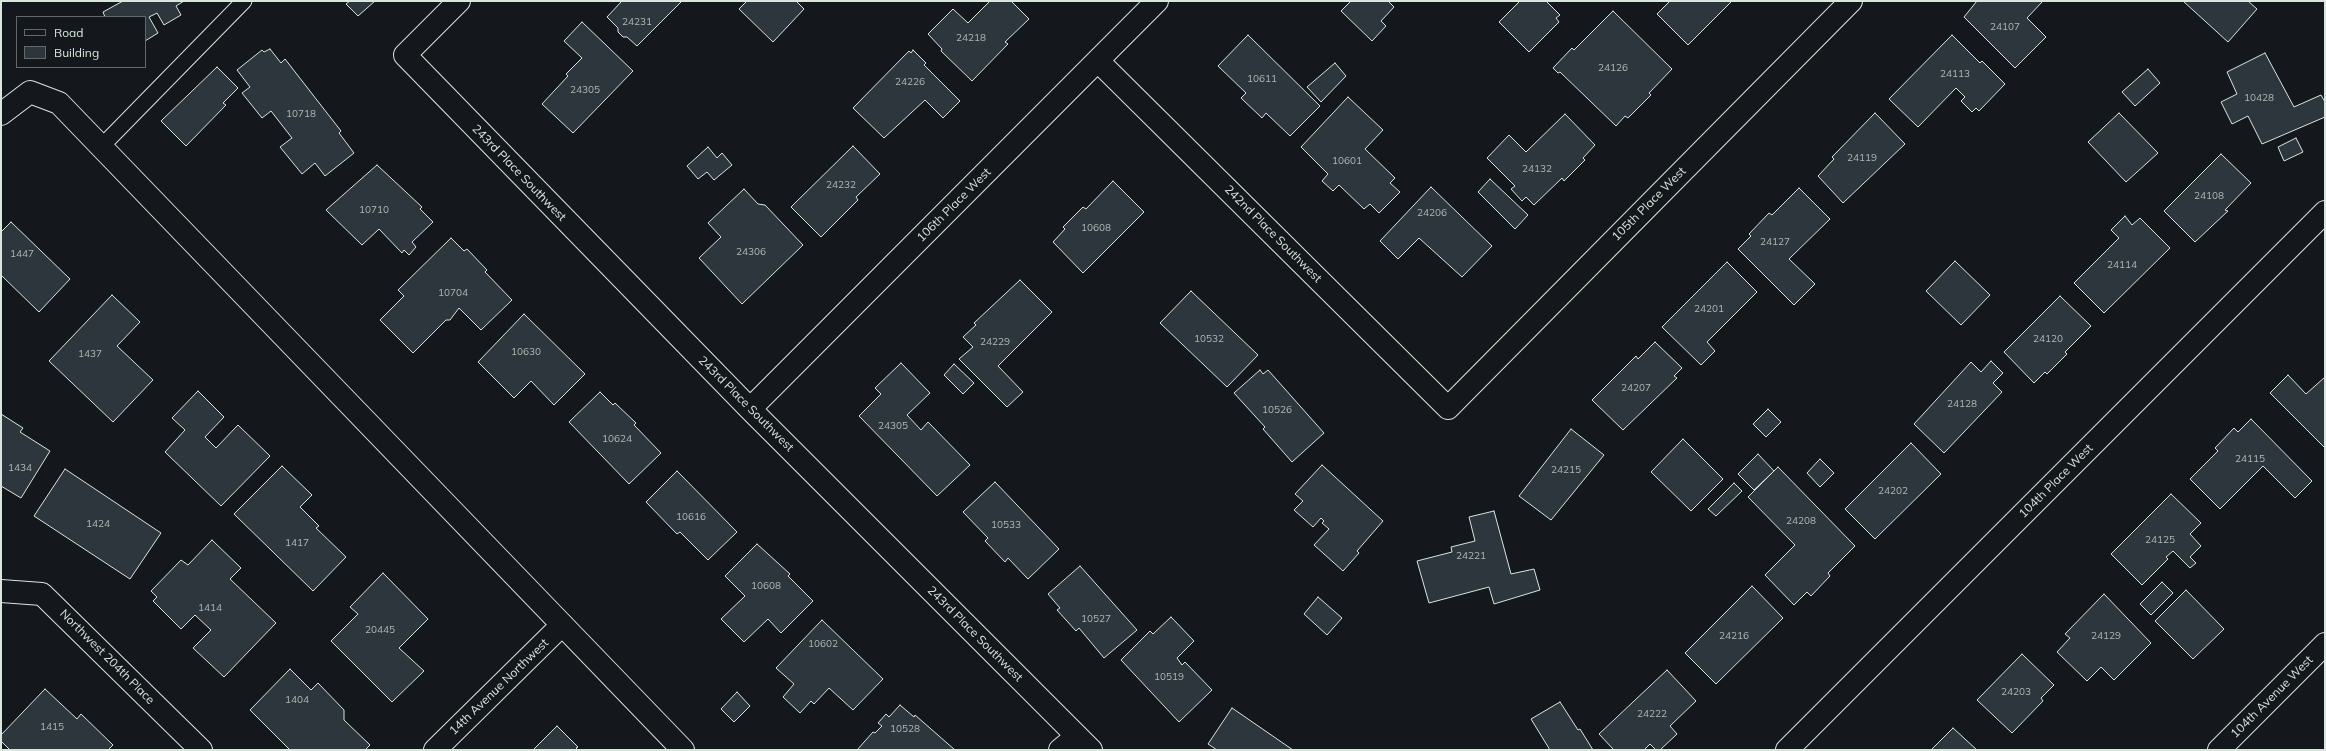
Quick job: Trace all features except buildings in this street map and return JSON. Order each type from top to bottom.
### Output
[{"type":"street","name":"243rd Place Southwest","points":[[459,1],[405,55],[750,409],[1084,743]]},
{"type":"street","name":"106th Place West","points":[[750,409],[1157,1]]},
{"type":"street","name":"105th Place West","points":[[1448,408],[1851,1]]},
{"type":"street","name":"242nd Place Southwest","points":[[1098,60],[1448,408]]},
{"type":"street","points":[[1,114],[30,92],[59,103],[683,750]]},
{"type":"street","name":"104th Place West","points":[[1787,750],[2325,212]]},
{"type":"street","name":"Northwest 204th Place","points":[[1,591],[42,594],[201,750]]},
{"type":"street","name":"14th Avenue Northwest","points":[[435,750],[562,625]]},
{"type":"street","name":"104th Avenue West","points":[[2219,750],[2325,644]]},
{"type":"street","points":[[1060,750],[1084,743]]},
{"type":"lane","points":[[102,146],[244,1]]}]
